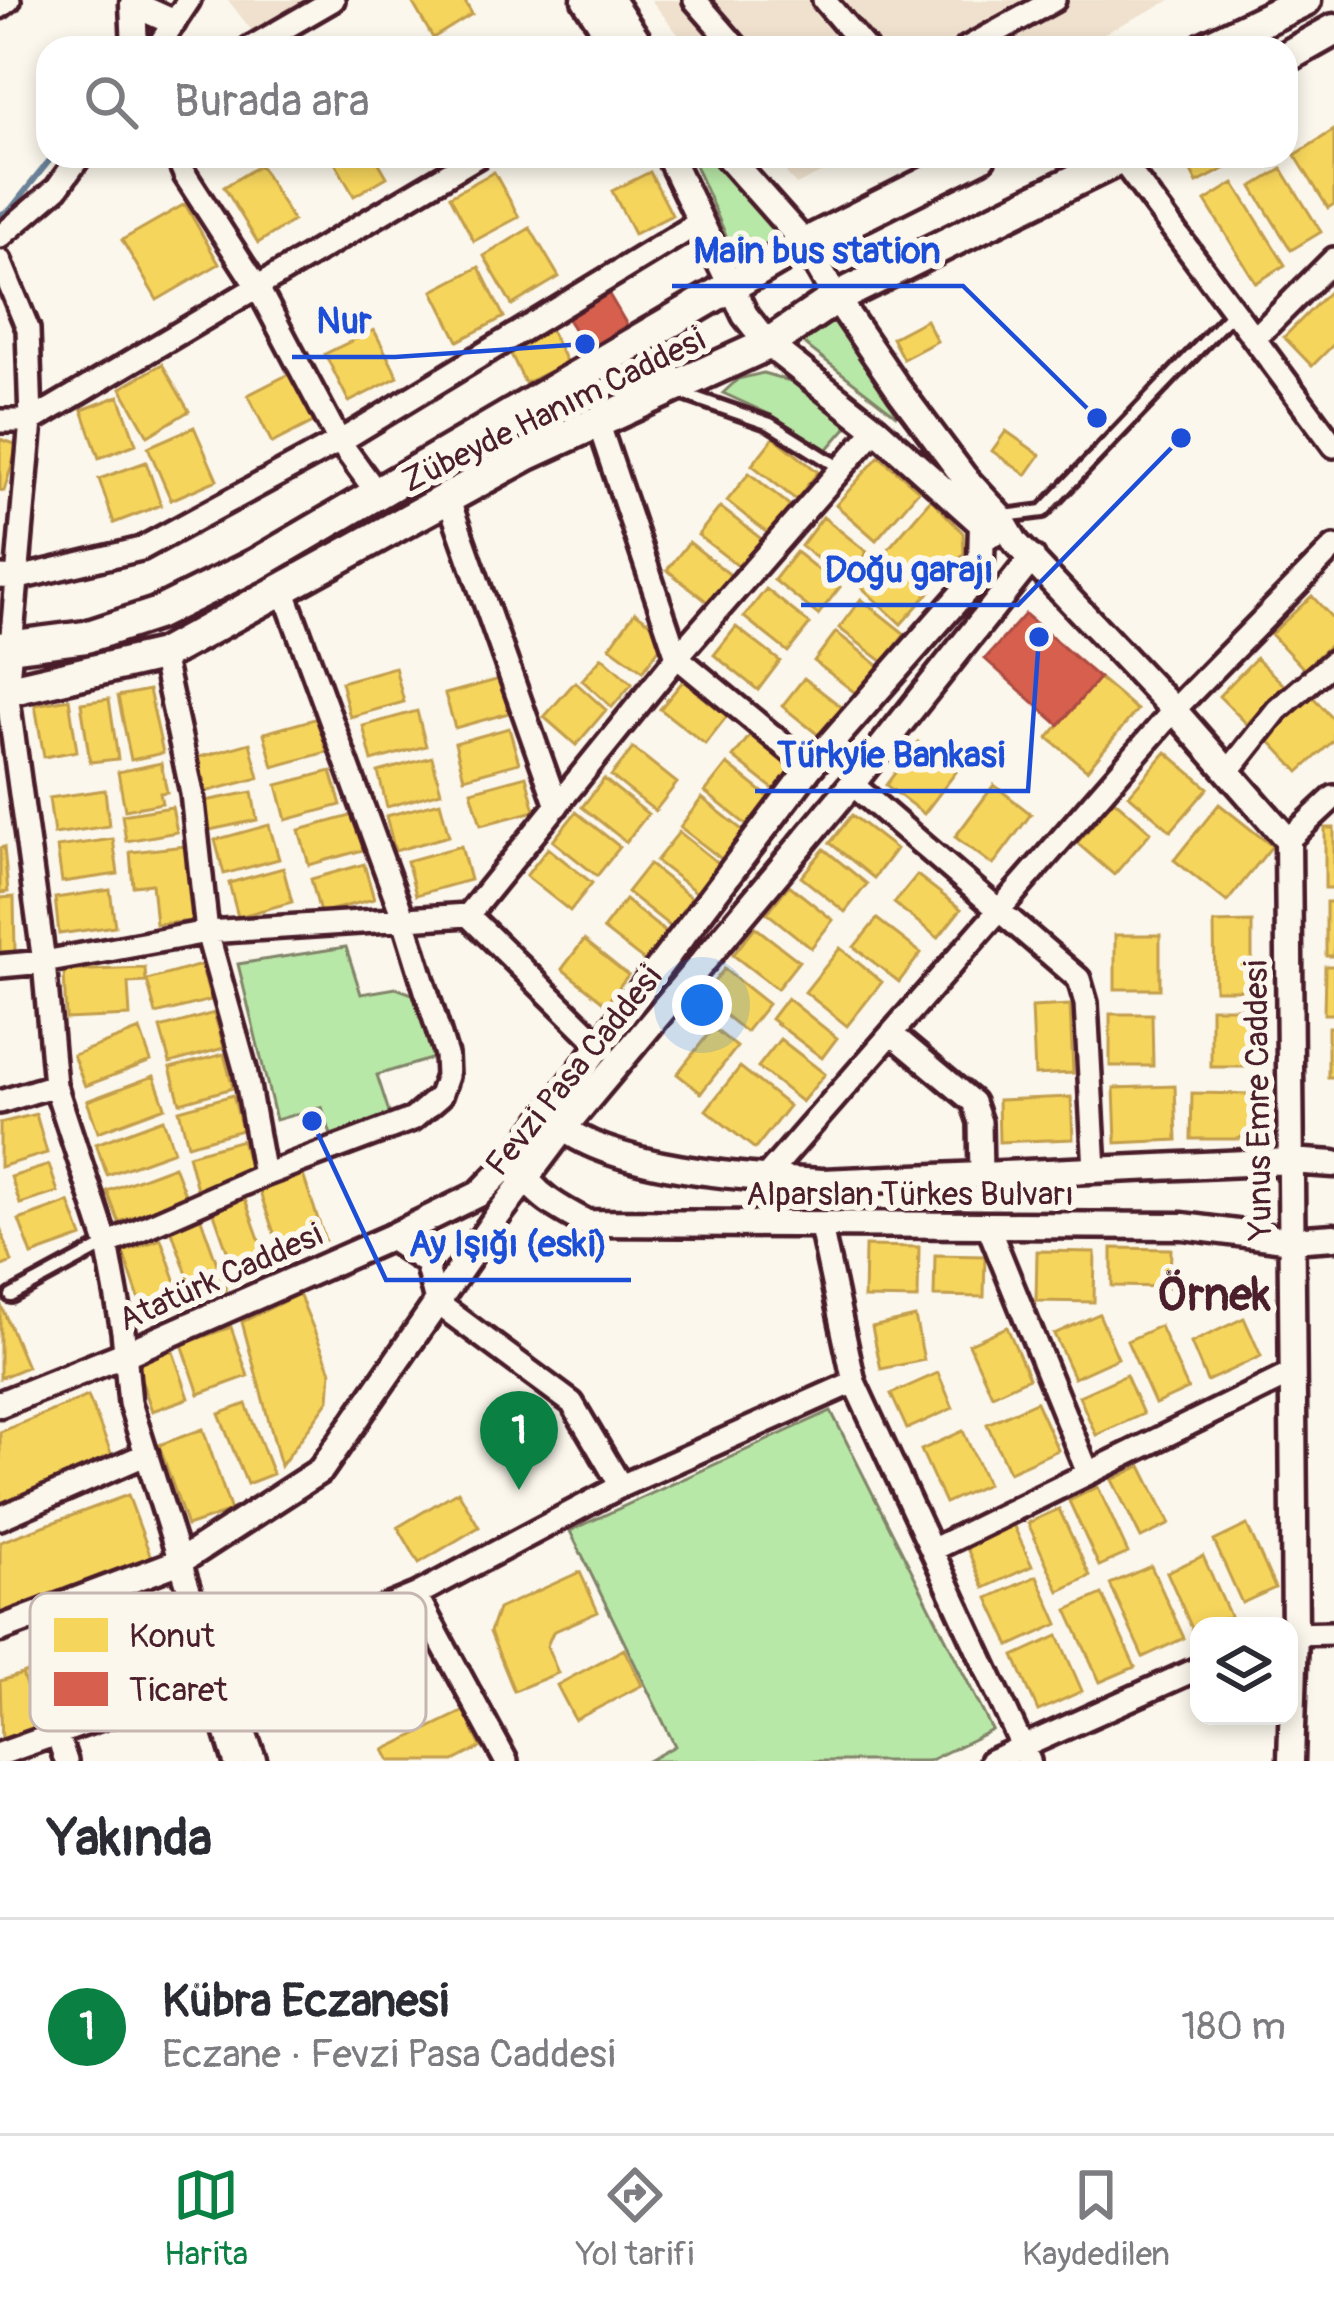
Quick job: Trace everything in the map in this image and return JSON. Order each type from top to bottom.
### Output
[{"type":"main road","points":[[1230,36],[1305,0]]},
{"type":"main road","points":[[1298,50],[1334,30]]},
{"type":"main road","name":"Zübeyde Hanım Caddesi","points":[[7,648],[86,637],[157,614],[255,565],[730,286],[956,168]]},
{"type":"main road","name":"Zübeyde Hanım Caddesi","points":[[4,692],[162,655],[528,454],[768,344],[836,298],[1102,168]]},
{"type":"street","points":[[0,8],[9,0]]},
{"type":"street","points":[[146,19],[189,0]]},
{"type":"street","points":[[271,36],[333,0]]},
{"type":"street","points":[[585,0],[608,36]]},
{"type":"street","points":[[611,0],[635,36]]},
{"type":"street","points":[[695,0],[726,36]]},
{"type":"street","points":[[824,0],[855,36]]},
{"type":"street","points":[[989,36],[1054,0]]},
{"type":"street","points":[[0,237],[57,188],[71,168]]},
{"type":"street","points":[[184,168],[258,288],[339,441],[377,493]]},
{"type":"street","points":[[0,421],[31,421],[458,168]]},
{"type":"street","points":[[675,168],[745,315],[768,344],[991,520]]},
{"type":"street","points":[[738,168],[805,244],[836,298],[951,459],[1000,540],[1024,551],[1288,840],[1334,797]]},
{"type":"street","points":[[1132,168],[1232,312],[1334,446]]},
{"type":"street","points":[[10,577],[141,549],[339,441],[700,222]]},
{"type":"street","points":[[1255,338],[1334,259]]},
{"type":"street","points":[[0,261],[28,329],[31,421],[10,577],[4,692],[44,962],[55,1085],[107,1244],[130,1403],[191,1593]]},
{"type":"street","points":[[598,422],[677,657],[810,767]]},
{"type":"street","points":[[0,965],[44,962],[207,932],[468,915],[677,657],[876,429]]},
{"type":"street","points":[[448,498],[557,806]]},
{"type":"street","name":"Fevzi Pasa Caddesi","points":[[555,1121],[599,1044],[810,767],[969,586],[991,520]]},
{"type":"street","points":[[765,1178],[1174,710],[1334,547]]},
{"type":"street","name":"Fevzi Pasa Caddesi","points":[[96,1593],[181,1561],[321,1470],[555,1121],[852,784],[1024,551]]},
{"type":"street","points":[[107,1244],[264,1175],[413,1119],[440,1096],[447,1076],[446,1054],[404,920],[283,589]]},
{"type":"street","points":[[162,655],[192,793],[207,932],[245,1069],[264,1175]]},
{"type":"street","points":[[1228,772],[1277,710],[1334,661]]},
{"type":"street","points":[[852,784],[1079,979],[1086,1003],[1095,1170]]},
{"type":"street","name":"Yunus Emre Caddesi","points":[[1288,840],[1292,1617]]},
{"type":"street","points":[[468,915],[599,1044]]},
{"type":"street","points":[[892,1034],[973,1102],[980,1123],[981,1175]]},
{"type":"street","points":[[0,1102],[55,1085]]},
{"type":"street","name":"Alparslan Türkes Bulvarı","points":[[555,1121],[635,1161],[823,1182],[1290,1161],[1334,1165]]},
{"type":"street","name":"Alparslan Türkes Bulvarı","points":[[521,1167],[560,1209],[587,1223],[1183,1226],[1292,1240],[1334,1237]]},
{"type":"street","name":"Atatürk Caddesi","points":[[0,1404],[389,1238],[479,1194],[521,1167]]},
{"type":"street","points":[[988,1226],[1088,1473]]},
{"type":"street","points":[[821,1227],[854,1382],[1025,1754]]},
{"type":"street","points":[[389,1238],[426,1263],[436,1302],[572,1403],[621,1486]]},
{"type":"street","points":[[934,1549],[1293,1372]]},
{"type":"street","points":[[420,1593],[621,1486],[854,1382]]},
{"type":"street","points":[[0,1518],[147,1454]]},
{"type":"street","points":[[426,1613],[506,1761]]},
{"type":"street","name":"Fevzi Pasa Caddesi","points":[[0,1629],[30,1618]]},
{"type":"street","points":[[1298,1633],[1334,1633]]},
{"type":"street","points":[[991,1761],[1025,1754],[1190,1673]]},
{"type":"street","name":"Yunus Emre Caddesi","points":[[1291,1725],[1291,1761]]},
{"type":"street","points":[[0,1754],[65,1731]]},
{"type":"street","points":[[225,1731],[235,1761]]},
{"type":"street","points":[[244,1731],[255,1761]]},
{"type":"street","points":[[57,1734],[66,1761]]},
{"type":"lane","points":[[991,520],[1043,512],[1232,312]]},
{"type":"lane","points":[[669,389],[770,424],[842,469]]},
{"type":"lane","points":[[11,1296],[107,1244]]},
{"type":"shaded area","points":[[228,0],[305,0],[252,31]]},
{"type":"shaded area","points":[[651,0],[1171,0],[1098,36],[680,36]]},
{"type":"shaded area","points":[[783,168],[831,168],[796,185]]},
{"type":"green space","points":[[696,168],[726,168],[789,242],[740,267]]},
{"type":"green space","points":[[836,317],[901,411],[896,415],[799,340]]},
{"type":"green space","points":[[763,373],[804,385],[852,421],[826,451],[771,415],[723,393],[738,379]]},
{"type":"green space","points":[[346,947],[361,994],[396,988],[418,996],[434,1058],[377,1075],[390,1115],[331,1135],[322,1107],[276,1120],[238,964]]},
{"type":"green space","points":[[831,1411],[992,1730],[928,1761],[648,1761],[675,1746],[570,1531]]},
{"type":"building: Konut","points":[[411,0],[464,0],[472,14],[432,36]]},
{"type":"building: Konut","points":[[1334,130],[1334,204],[1328,208],[1298,160],[1298,153]]},
{"type":"building: Konut","points":[[262,168],[293,221],[258,243],[224,187]]},
{"type":"building: Konut","points":[[338,168],[382,168],[387,177],[354,196]]},
{"type":"building: Konut","points":[[1189,168],[1226,168],[1197,183]]},
{"type":"building: Konut","points":[[1282,169],[1321,232],[1291,250],[1252,187]]},
{"type":"building: Konut","points":[[494,172],[519,217],[474,241],[450,196]]},
{"type":"building: Konut","points":[[650,172],[672,215],[634,234],[612,191]]},
{"type":"building: Konut","points":[[1234,183],[1285,265],[1256,283],[1205,201]]},
{"type":"building: Konut","points":[[185,204],[219,264],[157,300],[122,240]]},
{"type":"building: Konut","points":[[530,228],[559,277],[512,305],[484,256]]},
{"type":"building: Konut","points":[[479,267],[504,317],[458,341],[433,291]]},
{"type":"building: Konut","points":[[1334,287],[1334,344],[1312,366],[1284,337]]},
{"type":"building: Konut","points":[[926,320],[937,341],[903,359],[892,338]]},
{"type":"building: Konut","points":[[548,326],[567,363],[525,383],[507,346]]},
{"type":"building: Konut","points":[[374,330],[398,377],[349,402],[325,354]]},
{"type":"building: Konut","points":[[162,364],[189,411],[148,436],[121,388]]},
{"type":"building: Konut","points":[[291,373],[315,421],[272,443],[248,395]]},
{"type":"building: Konut","points":[[119,396],[136,444],[99,458],[82,410]]},
{"type":"building: Konut","points":[[194,427],[217,480],[171,500],[148,447]]},
{"type":"building: Konut","points":[[1006,431],[1040,455],[1026,475],[992,451]]},
{"type":"building: Konut","points":[[774,437],[818,472],[796,500],[752,465]]},
{"type":"building: Konut","points":[[0,439],[18,445],[4,491],[0,490]]},
{"type":"building: Konut","points":[[879,456],[919,490],[876,540],[836,505]]},
{"type":"building: Konut","points":[[146,462],[161,505],[114,523],[99,479]]},
{"type":"building: Konut","points":[[749,473],[793,508],[771,536],[727,501]]},
{"type":"building: Konut","points":[[931,499],[963,533],[964,553],[901,624],[858,584]]},
{"type":"building: Konut","points":[[720,507],[764,541],[742,569],[698,535]]},
{"type":"building: Konut","points":[[823,517],[867,552],[845,580],[801,546]]},
{"type":"building: Konut","points":[[689,542],[733,577],[711,605],[667,570]]},
{"type":"building: Konut","points":[[796,552],[840,587],[818,615],[774,580]]},
{"type":"building: Konut","points":[[766,589],[810,624],[788,652],[744,617]]},
{"type":"building: Konut","points":[[1312,596],[1334,620],[1334,641],[1304,669],[1271,634]]},
{"type":"building: Konut","points":[[861,599],[905,634],[883,662],[839,628]]},
{"type":"building: Konut","points":[[635,612],[668,636],[643,671],[610,647]]},
{"type":"building: Konut","points":[[736,627],[780,661],[758,690],[714,655]]},
{"type":"building: Konut","points":[[836,632],[880,667],[858,695],[814,661]]},
{"type":"building: Konut","points":[[602,657],[632,684],[612,707],[582,680]]},
{"type":"building: Konut","points":[[1256,658],[1284,685],[1247,724],[1219,696]]},
{"type":"building: Konut","points":[[395,667],[404,702],[350,717],[341,682]]},
{"type":"building: Konut","points":[[804,678],[848,712],[826,741],[782,706]]},
{"type":"building: Konut","points":[[1099,678],[1137,710],[1087,770],[1048,738]]},
{"type":"building: Konut","points":[[500,679],[509,713],[455,728],[445,694]]},
{"type":"building: Konut","points":[[683,681],[727,716],[705,744],[660,709]]},
{"type":"building: Konut","points":[[575,682],[606,710],[576,745],[544,717]]},
{"type":"building: Konut","points":[[149,690],[163,753],[131,760],[118,696]]},
{"type":"building: Konut","points":[[1312,696],[1334,720],[1334,740],[1299,772],[1266,737]]},
{"type":"building: Konut","points":[[69,699],[77,751],[44,757],[35,705]]},
{"type":"building: Konut","points":[[109,699],[118,759],[90,762],[81,703]]},
{"type":"building: Konut","points":[[417,711],[426,746],[372,761],[363,726]]},
{"type":"building: Konut","points":[[318,718],[327,752],[273,767],[264,733]]},
{"type":"building: Konut","points":[[509,728],[519,763],[464,778],[455,743]]},
{"type":"building: Konut","points":[[755,729],[799,764],[777,792],[733,757]]},
{"type":"building: Konut","points":[[918,742],[956,772],[924,814],[886,785]]},
{"type":"building: Konut","points":[[250,743],[259,778],[205,792],[196,758]]},
{"type":"building: Konut","points":[[633,748],[677,783],[655,811],[611,776]]},
{"type":"building: Konut","points":[[1166,752],[1208,788],[1171,831],[1129,795]]},
{"type":"building: Konut","points":[[432,757],[441,792],[387,807],[378,772]]},
{"type":"building: Konut","points":[[161,763],[167,792],[160,793],[162,803],[125,810],[118,772]]},
{"type":"building: Konut","points":[[727,764],[771,799],[749,827],[705,792]]},
{"type":"building: Konut","points":[[331,771],[341,805],[286,820],[277,785]]},
{"type":"building: Konut","points":[[526,776],[535,811],[481,825],[471,791]]},
{"type":"building: Konut","points":[[604,779],[648,814],[626,842],[582,807]]},
{"type":"building: Konut","points":[[994,785],[1031,814],[993,865],[955,837]]},
{"type":"building: Konut","points":[[105,790],[109,826],[54,834],[49,798]]},
{"type":"building: Konut","points":[[252,792],[257,820],[210,830],[205,801]]},
{"type":"building: Konut","points":[[702,798],[746,833],[724,861],[680,827]]},
{"type":"building: Konut","points":[[1114,800],[1151,832],[1114,875],[1077,843]]},
{"type":"building: Konut","points":[[440,802],[449,836],[395,851],[386,816]]},
{"type":"building: Konut","points":[[1219,804],[1272,846],[1227,902],[1174,860]]},
{"type":"building: Konut","points":[[172,807],[177,832],[126,841],[122,815]]},
{"type":"building: Konut","points":[[576,812],[620,847],[597,876],[553,841]]},
{"type":"building: Konut","points":[[354,815],[363,850],[309,865],[299,830]]},
{"type":"building: Konut","points":[[852,815],[896,849],[874,878],[830,843]]},
{"type":"building: Konut","points":[[269,825],[279,859],[224,874],[215,840]]},
{"type":"building: Konut","points":[[1325,828],[1334,828],[1334,888],[1325,888]]},
{"type":"building: Konut","points":[[679,832],[723,867],[700,895],[656,861]]},
{"type":"building: Konut","points":[[113,839],[118,874],[62,882],[57,847]]},
{"type":"building: Konut","points":[[186,846],[193,921],[156,924],[152,884],[133,886],[130,852]]},
{"type":"building: Konut","points":[[461,846],[470,880],[416,895],[407,861]]},
{"type":"building: Konut","points":[[4,847],[8,892],[0,893],[0,848]]},
{"type":"building: Konut","points":[[548,848],[592,883],[570,911],[526,876]]},
{"type":"building: Konut","points":[[824,849],[867,884],[845,912],[801,877]]},
{"type":"building: Konut","points":[[364,864],[374,899],[320,913],[311,879]]},
{"type":"building: Konut","points":[[649,864],[693,899],[671,927],[627,892]]},
{"type":"building: Konut","points":[[283,868],[292,902],[238,917],[229,883]]},
{"type":"building: Konut","points":[[917,875],[961,909],[938,938],[894,903]]},
{"type":"building: Konut","points":[[789,885],[833,920],[811,948],[767,913]]},
{"type":"building: Konut","points":[[110,890],[115,926],[59,934],[55,898]]},
{"type":"building: Konut","points":[[14,897],[15,952],[0,952],[0,898]]},
{"type":"building: Konut","points":[[625,900],[669,935],[647,963],[603,929]]},
{"type":"building: Konut","points":[[1326,902],[1334,902],[1334,956],[1326,956]]},
{"type":"building: Konut","points":[[877,919],[921,953],[899,982],[854,947]]},
{"type":"building: Konut","points":[[1252,922],[1252,990],[1215,990],[1214,923]]},
{"type":"building: Konut","points":[[755,927],[799,961],[777,989],[733,955]]},
{"type":"building: Konut","points":[[1115,935],[1160,935],[1160,989],[1115,989]]},
{"type":"building: Konut","points":[[584,940],[628,975],[606,1004],[562,969]]},
{"type":"building: Konut","points":[[840,948],[882,982],[847,1026],[805,992]]},
{"type":"building: Konut","points":[[201,965],[211,1000],[156,1014],[147,980]]},
{"type":"building: Konut","points":[[1325,966],[1334,966],[1334,1014],[1324,1014]]},
{"type":"building: Konut","points":[[145,968],[146,982],[128,983],[130,1016],[66,1019],[64,971]]},
{"type":"building: Konut","points":[[724,969],[768,1004],[746,1032],[702,997]]},
{"type":"building: Konut","points":[[787,998],[837,1038],[822,1058],[771,1019]]},
{"type":"building: Konut","points":[[1070,1005],[1073,1073],[1035,1075],[1032,1007]]},
{"type":"building: Konut","points":[[1211,1008],[1251,1008],[1251,1067],[1211,1067]]},
{"type":"building: Konut","points":[[214,1013],[224,1048],[170,1063],[160,1028]]},
{"type":"building: Konut","points":[[1110,1014],[1152,1014],[1153,1066],[1110,1066]]},
{"type":"building: Konut","points":[[1328,1027],[1334,1027],[1334,1077],[1328,1077]]},
{"type":"building: Konut","points":[[713,1028],[737,1047],[701,1093],[677,1074]]},
{"type":"building: Konut","points":[[140,1030],[151,1061],[85,1086],[73,1055]]},
{"type":"building: Konut","points":[[780,1039],[825,1074],[802,1102],[758,1067]]},
{"type":"building: Konut","points":[[224,1054],[233,1088],[180,1103],[170,1068]]},
{"type":"building: Konut","points":[[740,1067],[789,1106],[755,1149],[706,1110]]},
{"type":"building: Konut","points":[[154,1076],[165,1107],[98,1132],[87,1101]]},
{"type":"building: Konut","points":[[1175,1086],[1177,1140],[1116,1143],[1114,1088]]},
{"type":"building: Konut","points":[[1192,1093],[1252,1094],[1251,1129],[1239,1139],[1191,1139]]},
{"type":"building: Konut","points":[[233,1095],[242,1130],[188,1145],[179,1110]]},
{"type":"building: Konut","points":[[1071,1097],[1073,1139],[999,1142],[998,1100]]},
{"type":"building: Konut","points":[[36,1114],[47,1153],[0,1167],[0,1123]]},
{"type":"building: Konut","points":[[163,1119],[174,1151],[107,1175],[96,1144]]},
{"type":"building: Konut","points":[[242,1140],[251,1175],[197,1189],[188,1155]]},
{"type":"building: Konut","points":[[49,1165],[58,1192],[20,1204],[11,1177]]},
{"type":"building: Konut","points":[[174,1166],[186,1197],[119,1222],[107,1191]]},
{"type":"building: Konut","points":[[301,1169],[325,1240],[282,1256],[257,1184]]},
{"type":"building: Konut","points":[[243,1194],[269,1267],[237,1279],[211,1205]]},
{"type":"building: Konut","points":[[69,1202],[82,1237],[32,1255],[19,1220]]},
{"type":"building: Konut","points":[[199,1213],[226,1289],[196,1300],[169,1223]]},
{"type":"building: Konut","points":[[0,1227],[12,1262],[0,1267]]},
{"type":"building: Konut","points":[[161,1239],[184,1305],[146,1319],[123,1252]]},
{"type":"building: Konut","points":[[865,1246],[919,1247],[918,1299],[864,1298]]},
{"type":"building: Konut","points":[[1112,1248],[1171,1249],[1170,1287],[1112,1286]]},
{"type":"building: Konut","points":[[1037,1251],[1095,1252],[1094,1302],[1036,1301]]},
{"type":"building: Konut","points":[[935,1255],[985,1256],[984,1297],[934,1296]]},
{"type":"building: Konut","points":[[299,1294],[331,1371],[329,1400],[281,1466],[242,1322]]},
{"type":"building: Konut","points":[[0,1303],[27,1367],[0,1378]]},
{"type":"building: Konut","points":[[1099,1314],[1118,1358],[1074,1378],[1054,1334]]},
{"type":"building: Konut","points":[[915,1317],[924,1360],[881,1369],[872,1327]]},
{"type":"building: Konut","points":[[1244,1318],[1261,1356],[1207,1381],[1191,1343]]},
{"type":"building: Konut","points":[[1160,1326],[1188,1389],[1155,1404],[1127,1341]]},
{"type":"building: Konut","points":[[231,1327],[248,1376],[199,1394],[182,1344]]},
{"type":"building: Konut","points":[[1007,1327],[1029,1378],[992,1395],[969,1344]]},
{"type":"building: Konut","points":[[172,1349],[189,1398],[152,1411],[135,1362]]},
{"type":"building: Konut","points":[[938,1373],[953,1408],[907,1429],[891,1394]]},
{"type":"building: Konut","points":[[1126,1375],[1143,1414],[1096,1435],[1079,1396]]},
{"type":"building: Konut","points":[[88,1396],[115,1463],[0,1511],[0,1432]]},
{"type":"building: Konut","points":[[1036,1402],[1058,1450],[1009,1472],[987,1424]]},
{"type":"building: Konut","points":[[246,1404],[273,1474],[247,1484],[219,1414]]},
{"type":"building: Konut","points":[[203,1429],[231,1511],[187,1526],[159,1445]]},
{"type":"building: Konut","points":[[963,1431],[987,1484],[945,1503],[921,1450]]},
{"type":"building: Konut","points":[[1141,1466],[1170,1524],[1141,1538],[1112,1480]]},
{"type":"building: Konut","points":[[1098,1487],[1128,1553],[1099,1566],[1069,1501]]},
{"type":"building: Konut","points":[[458,1491],[479,1527],[419,1563],[398,1527]]},
{"type":"building: Konut","points":[[128,1495],[152,1560],[62,1593],[30,1593],[30,1605],[0,1616],[0,1542]]},
{"type":"building: Konut","points":[[1059,1509],[1090,1576],[1059,1591],[1028,1523]]},
{"type":"building: Konut","points":[[1011,1520],[1032,1566],[984,1588],[964,1541]]},
{"type":"building: Konut","points":[[1247,1525],[1275,1588],[1242,1603],[1214,1541]]},
{"type":"building: Konut","points":[[1203,1556],[1230,1616],[1190,1617],[1190,1624],[1167,1572]]},
{"type":"building: Konut","points":[[1151,1566],[1184,1638],[1143,1657],[1110,1584]]},
{"type":"building: Konut","points":[[580,1572],[598,1612],[553,1632],[547,1646],[558,1673],[514,1691],[490,1632],[498,1609]]},
{"type":"building: Konut","points":[[1037,1576],[1058,1624],[1010,1646],[988,1598]]},
{"type":"building: Konut","points":[[1102,1594],[1135,1667],[1100,1682],[1067,1610]]},
{"type":"building: Konut","points":[[1058,1636],[1082,1691],[1038,1711],[1014,1656]]},
{"type":"building: Konut","points":[[624,1649],[642,1685],[575,1720],[557,1685]]},
{"type":"building: Konut","points":[[30,1671],[30,1698],[22,1674]]},
{"type":"building: Konut","points":[[22,1674],[30,1698],[30,1731],[38,1731],[2,1743],[0,1681]]},
{"type":"building: Konut","points":[[464,1711],[481,1747],[454,1761],[390,1761],[384,1750]]},
{"type":"building: Ticaret","points":[[607,291],[627,325],[587,350],[566,316]]},
{"type":"building: Ticaret","points":[[1025,614],[1099,678],[1059,725],[985,659]]},
{"type":"waterway","points":[[0,215],[10,210],[43,168]]},
{"type":"place","name":"Nur","points":[[585,344]]},
{"type":"place","name":"Main bus station","points":[[1097,418]]},
{"type":"place","name":"Doğu garajı","points":[[1181,438]]},
{"type":"place","name":"Türkyie Bankasi","points":[[1039,637]]},
{"type":"place","name":"Ay Işığı (eski)","points":[[312,1121]]},
{"type":"place","name":"Kübra Eczanesi","points":[[519,1490]]},
{"type":"district","name":"Örnek","points":[[1214,1294]]}]
